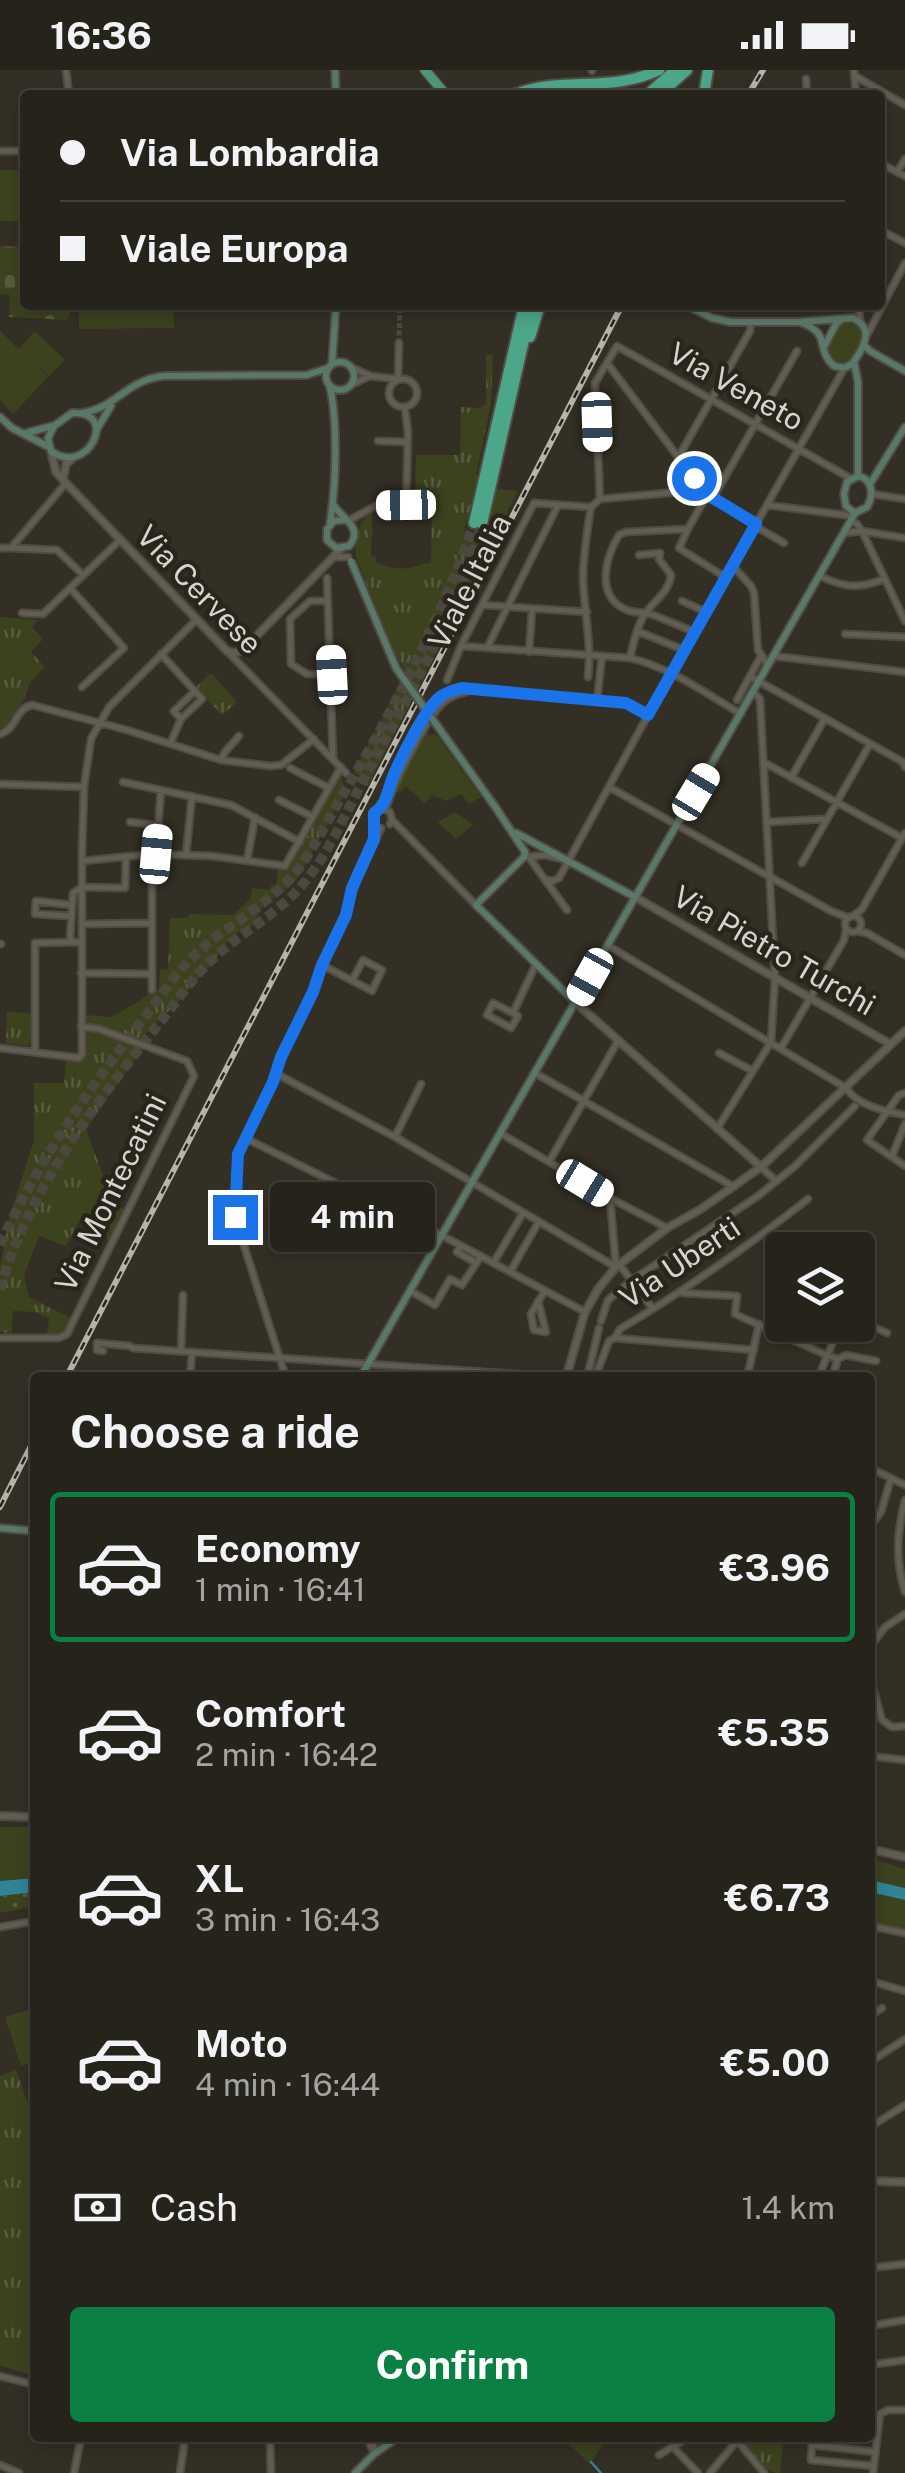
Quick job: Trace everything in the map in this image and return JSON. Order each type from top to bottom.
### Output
[{"type":"highway","points":[[526,90],[539,86],[606,85],[659,70]]},
{"type":"highway","points":[[653,90],[675,70]]},
{"type":"highway","points":[[665,90],[687,70]]},
{"type":"highway","points":[[674,90],[695,70]]},
{"type":"highway","points":[[478,524],[519,310]]},
{"type":"highway","points":[[508,408],[531,310]]},
{"type":"highway","points":[[496,442],[538,310]]},
{"type":"main road","points":[[426,70],[443,90]]},
{"type":"main road","points":[[336,310],[334,342],[325,375],[334,409],[333,504],[326,533],[329,543],[350,559],[390,658],[515,833],[526,855],[476,905],[575,1002]]},
{"type":"main road","points":[[697,310],[721,321],[859,321],[867,335],[854,362],[845,367],[834,366],[826,358],[824,342],[816,329],[800,322]]},
{"type":"main road","points":[[824,348],[842,319]]},
{"type":"main road","points":[[334,342],[354,378],[334,409]]},
{"type":"main road","points":[[864,345],[902,367]]},
{"type":"main road","points":[[50,449],[48,438],[54,426],[67,415],[104,407],[146,378],[307,375],[340,362],[349,365]]},
{"type":"main road","points":[[853,517],[844,500],[845,486],[854,477],[858,382],[854,362]]},
{"type":"main road","points":[[307,375],[338,390],[349,387]]},
{"type":"main road","points":[[0,417],[60,457],[72,458],[91,446],[115,400]]},
{"type":"main road","points":[[82,413],[94,422],[96,430]]},
{"type":"main road","points":[[23,433],[54,426]]},
{"type":"main road","points":[[870,484],[905,427]]},
{"type":"main road","points":[[363,1372],[853,517],[867,507],[872,494],[870,484],[865,478],[854,477]]},
{"type":"main road","points":[[333,504],[354,529],[350,559]]},
{"type":"main road","points":[[330,523],[346,520]]},
{"type":"main road","points":[[340,549],[352,543]]},
{"type":"main road","points":[[515,833],[635,897]]},
{"type":"main road","points":[[0,1528],[30,1530]]},
{"type":"main road","points":[[355,2473],[390,2442]]},
{"type":"street","points":[[855,73],[882,90]]},
{"type":"street","points":[[806,79],[807,90]]},
{"type":"street","points":[[898,172],[905,158]]},
{"type":"street","points":[[885,166],[905,176]]},
{"type":"street","points":[[885,298],[905,263]]},
{"type":"street","points":[[859,310],[859,321],[874,317]]},
{"type":"street","points":[[867,335],[878,310]]},
{"type":"street","points":[[679,456],[750,331],[751,322]]},
{"type":"street","points":[[349,365],[371,376],[394,378],[412,382],[416,400],[408,407],[399,407],[392,401],[391,387],[394,378],[398,368],[400,343]]},
{"type":"street","name":"Via Veneto","points":[[607,364],[617,346],[854,477]]},
{"type":"street","points":[[725,577],[679,548],[704,500],[713,498],[797,352]]},
{"type":"street","points":[[600,499],[595,383],[607,364],[703,490],[784,543]]},
{"type":"street","points":[[834,366],[836,384]]},
{"type":"street","points":[[545,878],[553,882],[559,878],[845,367]]},
{"type":"street","points":[[349,387],[371,376]]},
{"type":"street","points":[[391,387],[394,378]]},
{"type":"street","points":[[406,505],[408,407]]},
{"type":"street","points":[[378,442],[408,442]]},
{"type":"street","name":"Via Cervese","points":[[50,449],[54,467],[65,481],[343,770],[329,788]]},
{"type":"street","points":[[10,548],[65,481],[66,464],[72,458]]},
{"type":"street","points":[[692,491],[694,478]]},
{"type":"street","points":[[487,648],[558,505],[591,506],[600,499],[703,490]]},
{"type":"street","points":[[872,494],[905,499]]},
{"type":"street","name":"Viale Italia","points":[[446,680],[534,504],[558,505]]},
{"type":"street","points":[[766,505],[853,517],[905,621]]},
{"type":"street","points":[[346,520],[377,506],[427,506]]},
{"type":"street","points":[[588,676],[583,559],[591,506]]},
{"type":"street","points":[[354,529],[362,516]]},
{"type":"street","points":[[688,529],[618,535],[612,546],[605,587],[612,600],[630,612],[645,613],[694,632]]},
{"type":"street","points":[[844,533],[862,531],[905,538]]},
{"type":"street","points":[[22,613],[43,614],[120,540]]},
{"type":"street","points":[[329,543],[329,561]]},
{"type":"street","points":[[0,548],[58,550],[83,575]]},
{"type":"street","points":[[238,662],[242,651],[340,549]]},
{"type":"street","points":[[329,561],[340,555],[350,559]]},
{"type":"street","points":[[630,658],[645,613],[670,586],[671,575],[659,559]]},
{"type":"street","points":[[814,562],[825,568]]},
{"type":"street","points":[[732,565],[754,593],[758,650],[768,665]]},
{"type":"street","points":[[820,576],[835,584],[863,587],[884,579]]},
{"type":"street","points":[[327,578],[333,759]]},
{"type":"street","points":[[70,588],[124,648],[82,687]]},
{"type":"street","points":[[682,600],[706,612]]},
{"type":"street","points":[[328,601],[310,601],[290,619],[291,664],[306,674],[332,675]]},
{"type":"street","points":[[483,605],[586,612]]},
{"type":"street","points":[[529,652],[532,609]]},
{"type":"street","points":[[0,1048],[79,1058],[82,1054],[77,942],[82,924],[87,754],[98,723],[109,707],[196,619]]},
{"type":"street","points":[[637,631],[684,650]]},
{"type":"street","points":[[844,634],[905,637]]},
{"type":"street","points":[[461,646],[630,658],[671,673],[742,714]]},
{"type":"street","points":[[227,651],[242,651]]},
{"type":"street","points":[[160,654],[202,699],[182,719],[170,744]]},
{"type":"street","points":[[597,700],[602,656]]},
{"type":"street","points":[[737,700],[761,656]]},
{"type":"street","points":[[773,656],[905,672]]},
{"type":"street","points":[[750,677],[903,762],[905,768]]},
{"type":"street","points":[[284,1372],[235,1217],[238,1154],[346,915],[352,888],[379,827],[374,815],[384,809],[439,706],[456,694],[474,690],[626,703],[648,715]]},
{"type":"street","points":[[718,1129],[771,1042],[775,978],[765,763],[760,699],[753,692]]},
{"type":"street","points":[[0,734],[11,730],[21,710],[32,705],[222,760],[270,766],[281,765],[314,739]]},
{"type":"street","points":[[790,778],[825,718]]},
{"type":"street","points":[[222,760],[239,736]]},
{"type":"street","points":[[802,863],[870,744]]},
{"type":"street","points":[[765,763],[904,836],[781,1048]]},
{"type":"street","points":[[82,861],[154,854],[286,866],[329,788],[290,768]]},
{"type":"street","points":[[122,782],[231,805],[300,842]]},
{"type":"street","points":[[0,784],[84,786]]},
{"type":"street","points":[[609,787],[905,955]]},
{"type":"street","points":[[152,990],[154,854],[162,790]]},
{"type":"street","points":[[186,855],[192,796]]},
{"type":"street","points":[[279,800],[313,817]]},
{"type":"street","points":[[384,809],[390,812],[393,823],[476,905]]},
{"type":"street","points":[[247,860],[255,817]]},
{"type":"street","points":[[767,822],[826,819]]},
{"type":"street","points":[[130,822],[158,825]]},
{"type":"street","points":[[379,827],[393,823]]},
{"type":"street","points":[[526,855],[568,860]]},
{"type":"street","points":[[526,855],[567,910]]},
{"type":"street","points":[[77,942],[70,938],[73,894],[81,888],[125,888],[126,857]]},
{"type":"street","name":"Via Pietro Turchi","points":[[635,897],[890,1044]]},
{"type":"street","points":[[72,905],[36,902],[35,914],[72,916]]},
{"type":"street","points":[[82,924],[151,923]]},
{"type":"street","points":[[35,1052],[35,942],[77,942]]},
{"type":"street","points":[[607,945],[846,1088],[851,1096],[905,1115]]},
{"type":"street","points":[[322,965],[352,981],[372,991],[382,970],[363,960],[352,981]]},
{"type":"street","points":[[513,1013],[536,964]]},
{"type":"street","points":[[81,973],[152,974]]},
{"type":"street","points":[[575,1002],[775,1180]]},
{"type":"street","points":[[493,1003],[513,1013],[518,1016],[511,1028],[486,1015],[493,1003]]},
{"type":"street","name":"Via Montecatini","points":[[0,1338],[65,1336],[194,1076],[187,1061],[99,1028],[81,1026]]},
{"type":"street","points":[[569,1372],[585,1312],[618,1265],[760,1167],[905,1031]]},
{"type":"street","points":[[549,1162],[618,1041]]},
{"type":"street","points":[[719,1053],[753,1071]]},
{"type":"street","points":[[535,1072],[734,1187]]},
{"type":"street","points":[[277,1074],[618,1265],[654,1309]]},
{"type":"street","points":[[395,1137],[421,1084]]},
{"type":"street","points":[[905,1094],[898,1095],[867,1140],[905,1166]]},
{"type":"street","points":[[588,1372],[608,1300],[631,1280],[758,1196],[795,1166],[855,1106]]},
{"type":"street","points":[[892,1156],[905,1124]]},
{"type":"street","points":[[500,1133],[668,1228]]},
{"type":"street","points":[[245,1138],[585,1312]]},
{"type":"street","points":[[610,1198],[618,1265]]},
{"type":"street","name":"Via Uberti","points":[[597,1372],[609,1341],[620,1329],[680,1293],[808,1200]]},
{"type":"street","points":[[493,1263],[523,1213]]},
{"type":"street","points":[[510,1272],[538,1222]]},
{"type":"street","points":[[412,1292],[435,1305],[450,1279],[462,1285],[478,1260]]},
{"type":"street","points":[[538,1301],[546,1332],[534,1330],[531,1314],[538,1301],[544,1292]]},
{"type":"street","points":[[680,1293],[738,1296],[736,1314],[826,1355],[876,1361]]},
{"type":"street","points":[[181,1351],[183,1295]]},
{"type":"street","points":[[748,1372],[758,1324]]},
{"type":"street","points":[[875,1328],[886,1333]]},
{"type":"street","points":[[615,1338],[754,1350]]},
{"type":"street","points":[[820,1372],[833,1342]]},
{"type":"street","points":[[103,1351],[97,1350],[98,1344],[486,1372]]},
{"type":"street","points":[[190,1372],[192,1352]]},
{"type":"street","points":[[834,1372],[838,1359]]},
{"type":"street","points":[[875,1470],[905,1486]]},
{"type":"street","points":[[875,1520],[891,1478]]},
{"type":"street","points":[[905,1500],[898,1543],[905,1592]]},
{"type":"street","points":[[875,1639],[885,1626],[905,1614]]},
{"type":"street","points":[[875,1695],[882,1720],[892,1727],[905,1726]]},
{"type":"street","points":[[875,1757],[905,1760]]},
{"type":"street","points":[[0,1816],[30,1817]]},
{"type":"street","points":[[875,1849],[905,1857]]},
{"type":"street","points":[[0,1927],[30,1922]]},
{"type":"street","points":[[875,1927],[905,1933]]},
{"type":"street","points":[[875,1982],[905,1991]]},
{"type":"street","points":[[875,2013],[882,2008]]},
{"type":"street","points":[[875,2058],[905,2039]]},
{"type":"street","points":[[875,2124],[904,2108]]},
{"type":"street","points":[[875,2181],[905,2182]]},
{"type":"street","points":[[875,2267],[905,2264]]},
{"type":"street","points":[[875,2325],[905,2320]]},
{"type":"street","points":[[875,2364],[905,2360]]},
{"type":"street","points":[[0,2376],[30,2384]]},
{"type":"street","points":[[875,2452],[812,2445],[810,2460],[874,2470],[880,2414],[905,2410]]},
{"type":"street","points":[[74,2473],[81,2442]]},
{"type":"street","points":[[180,2473],[185,2442]]},
{"type":"street","points":[[270,2442],[272,2473]]},
{"type":"street","points":[[370,2442],[374,2454]]},
{"type":"street","points":[[659,2455],[680,2442]]},
{"type":"street","points":[[710,2473],[734,2442]]},
{"type":"street","points":[[738,2442],[764,2473]]},
{"type":"street","points":[[673,2446],[698,2473]]},
{"type":"street","points":[[0,2464],[19,2473]]},
{"type":"green space","points":[[0,170],[20,170],[20,221],[0,221]]},
{"type":"green space","points":[[0,246],[20,247],[20,310],[70,310],[69,318],[9,317],[10,295],[0,294]]},
{"type":"green space","points":[[79,310],[173,310],[174,328],[79,329]]},
{"type":"green space","points":[[849,320],[862,333],[860,350],[854,358],[838,362],[828,356],[827,347],[840,322]]},
{"type":"green space","points":[[0,331],[19,349],[35,331],[65,360],[49,376],[34,362],[48,377],[13,414],[0,400]]},
{"type":"green space","points":[[486,355],[493,355],[491,405],[464,531],[484,537],[495,489],[518,491],[368,786],[354,772],[406,673],[390,644],[356,556],[358,531],[372,511],[371,556],[376,557],[376,562],[399,568],[431,563],[432,499],[415,498],[416,455],[460,455],[461,407],[480,408],[486,404]]},
{"type":"green space","points":[[0,617],[38,620],[32,627],[43,639],[31,652],[45,667],[30,682],[25,698],[5,728],[0,728]]},
{"type":"green space","points":[[211,673],[237,702],[222,715],[196,687]]},
{"type":"green space","points":[[426,732],[430,736],[435,733],[481,797],[469,804],[461,794],[446,801],[432,795],[425,804],[406,786],[399,793],[395,790]]},
{"type":"green space","points":[[341,775],[344,795],[298,877],[264,904],[247,934],[239,931],[228,941],[147,1036],[139,1039],[87,1022],[85,1015],[112,1017],[147,996],[148,990],[159,990],[160,970],[168,969],[170,918],[233,915],[250,899],[252,888],[269,890],[276,885],[278,869],[288,870]]},
{"type":"green space","points":[[455,812],[473,825],[456,839],[438,822]]},
{"type":"green space","points":[[7,1011],[32,1014],[27,1046],[6,1043]]},
{"type":"green space","points":[[89,1031],[142,1048],[86,1129],[114,1206],[126,1210],[111,1240],[107,1240],[107,1230],[81,1218],[66,1246],[39,1236],[24,1275],[29,1297],[72,1319],[63,1334],[47,1335],[49,1319],[36,1312],[13,1311],[11,1333],[0,1332],[0,1266],[10,1215],[34,1141],[34,1083],[64,1083],[66,1060],[86,1056]]},
{"type":"green space","points":[[0,1827],[30,1827],[30,1878],[0,1881]]},
{"type":"green space","points":[[875,1860],[905,1869],[905,1888],[875,1881]]},
{"type":"green space","points":[[30,1893],[30,1907],[0,1913],[0,1896]]},
{"type":"green space","points":[[875,1893],[905,1900],[905,1930],[875,1923]]},
{"type":"green space","points":[[30,2010],[30,2063],[21,2066],[5,2017]]},
{"type":"green space","points":[[16,2070],[30,2110],[30,2374],[0,2365],[0,2076]]},
{"type":"green space","points":[[566,2442],[604,2442],[590,2464]]},
{"type":"green space","points":[[742,2442],[784,2442],[780,2473],[762,2466]]},
{"type":"water","points":[[30,1878],[30,1893],[0,1896],[0,1881]]},
{"type":"water","points":[[875,1881],[905,1888],[905,1900],[875,1893]]},
{"type":"waterway","points":[[591,2462],[601,2473]]},
{"type":"tunnel","points":[[399,343],[400,310]]},
{"type":"tunnel","points":[[0,1245],[62,1132],[172,981],[197,953],[272,895],[305,860],[415,663],[474,523]]},
{"type":"tunnel","points":[[0,1290],[12,1254],[45,1184],[111,1085],[201,971],[292,896],[321,859],[432,651],[460,589],[482,524]]},
{"type":"railway","points":[[751,90],[763,70]]},
{"type":"railway","points":[[69,1372],[619,310]]},
{"type":"railway","points":[[0,1507],[30,1448]]},
{"type":"route","points":[[235,1217],[238,1154],[346,915],[352,888],[374,839],[374,813],[381,808],[394,772],[427,713],[446,692],[462,688],[626,703],[648,715],[756,524],[713,498],[694,478]]}]
